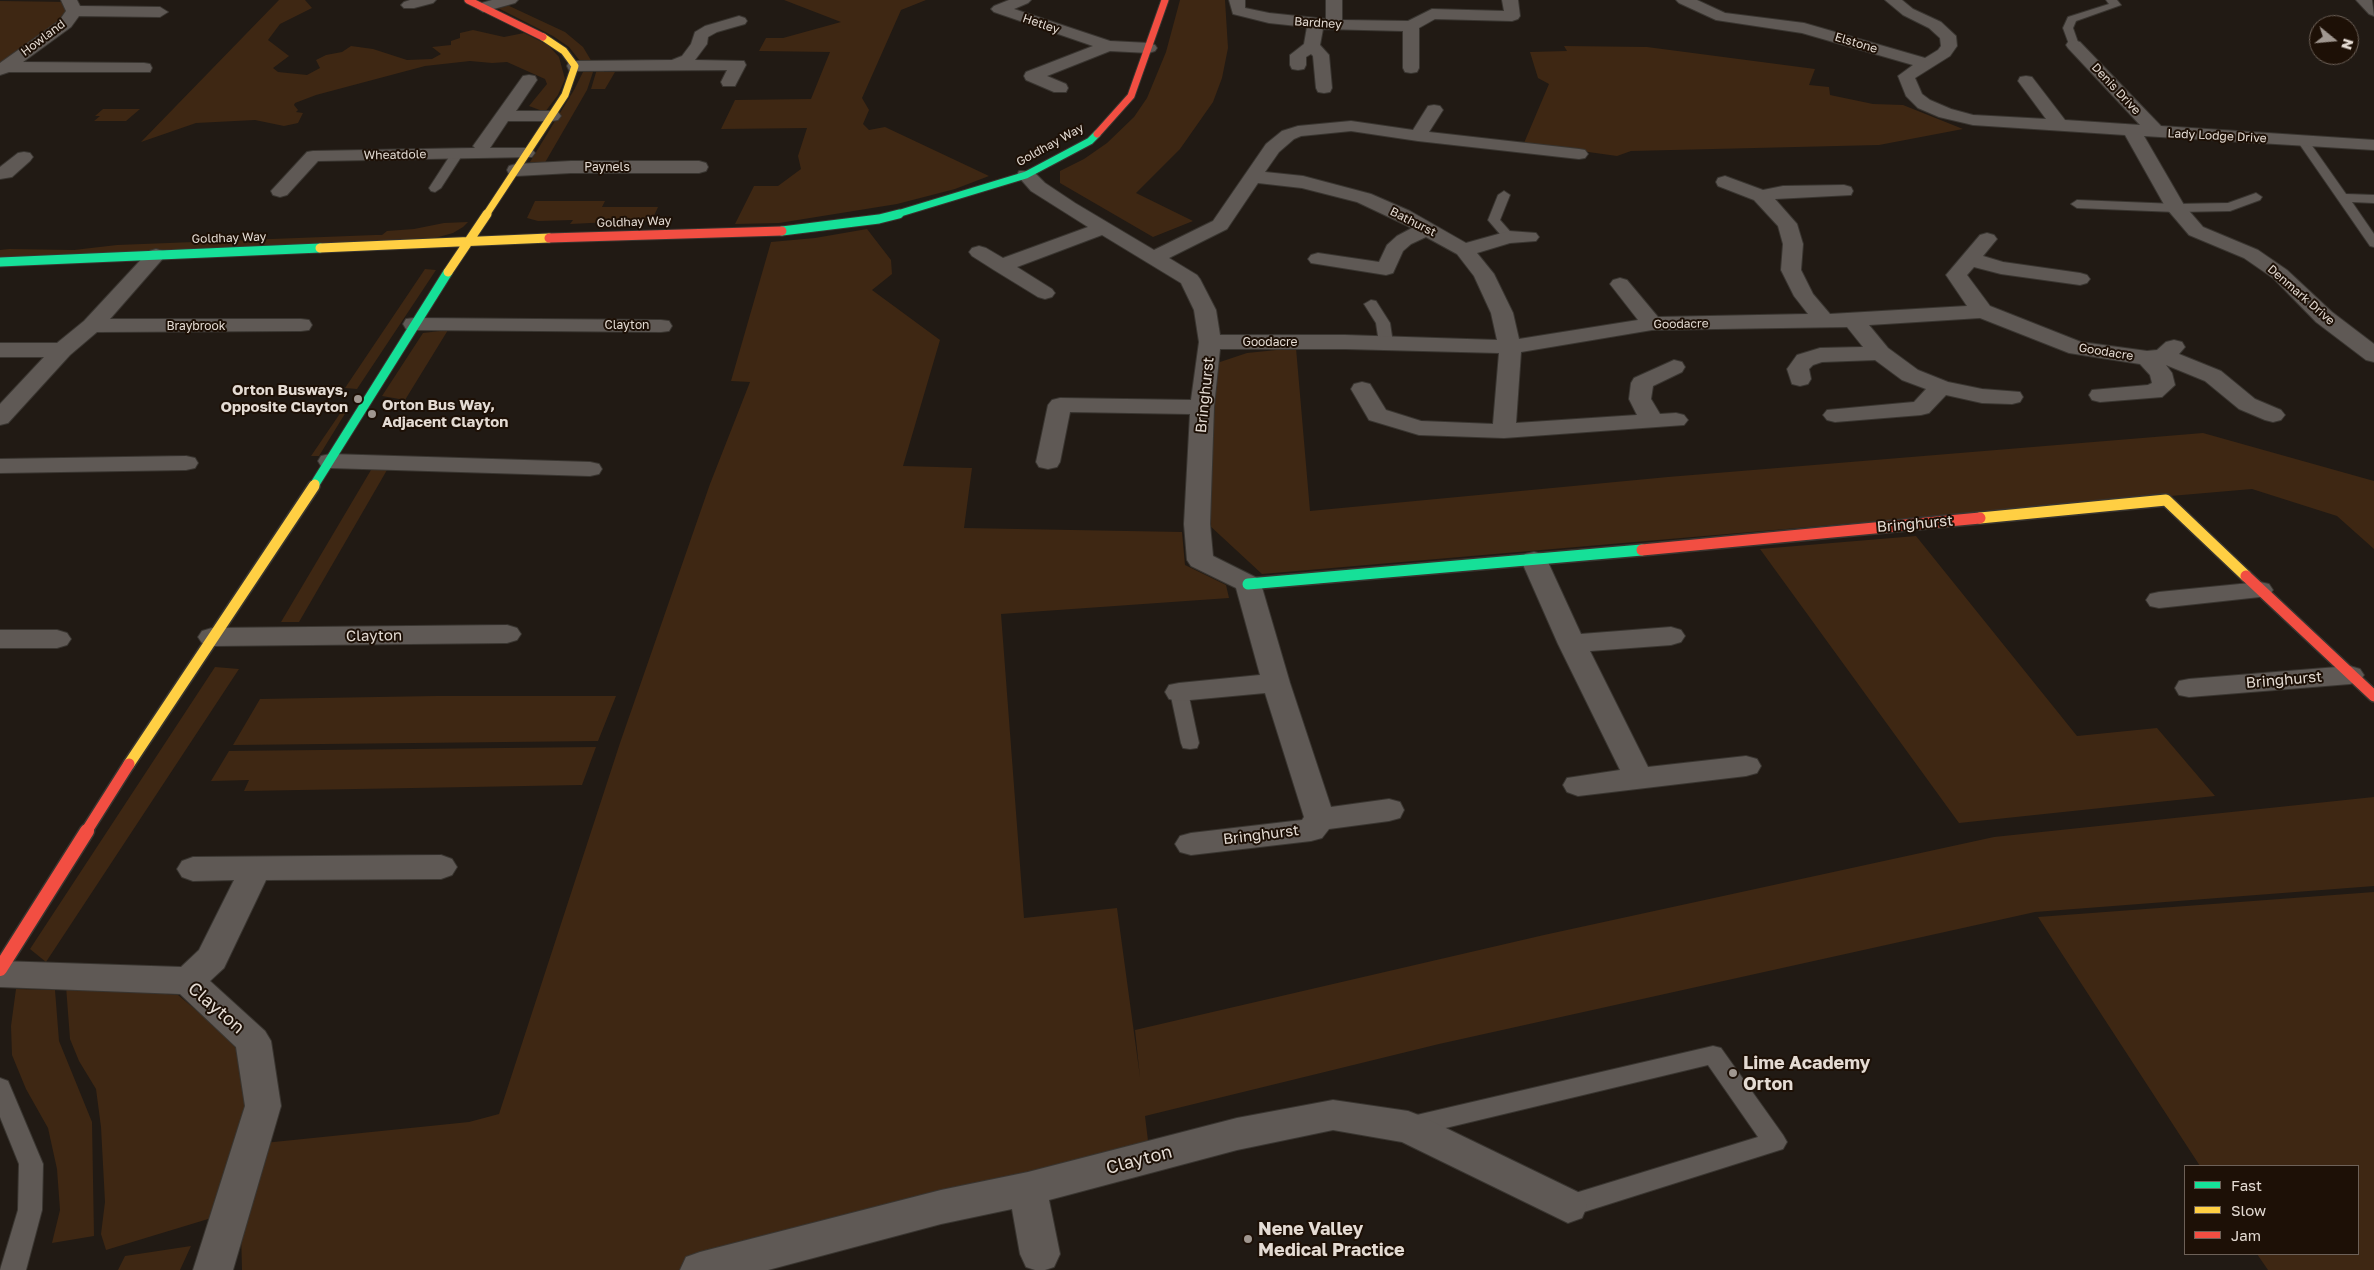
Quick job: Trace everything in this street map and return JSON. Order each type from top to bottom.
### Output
[{"type":"street","points":[[409,5],[428,0]]},
{"type":"street","points":[[0,969],[85,832],[330,461],[414,324],[456,264],[468,241],[565,95],[574,66],[564,50],[545,38],[468,0]]},
{"type":"street","points":[[484,7],[510,0]]},
{"type":"street","name":"Hetley","points":[[1023,0],[999,9],[1108,46],[1149,48]]},
{"type":"street","name":"Goldhay Way","points":[[0,262],[468,241],[781,231],[879,219],[1026,176],[1090,141],[1131,96],[1165,0]]},
{"type":"street","name":"Bardney","points":[[1237,0],[1238,11],[1269,18],[1334,25],[1411,26],[1432,14],[1512,16],[1510,0]]},
{"type":"street","points":[[1334,0],[1334,25]]},
{"type":"street","name":"Elstone","points":[[1684,0],[1722,17],[1804,28],[1925,63]]},
{"type":"street","points":[[1892,0],[1908,12],[1935,25],[1948,36],[1949,46],[1944,53],[1925,63]]},
{"type":"street","points":[[2364,0],[2374,11]]},
{"type":"street","points":[[72,6],[160,12]]},
{"type":"street","name":"Howland","points":[[3,69],[65,24],[72,6]]},
{"type":"street","points":[[676,65],[688,59],[699,44],[701,35],[711,29],[740,21]]},
{"type":"street","points":[[1298,65],[1298,55],[1312,46],[1316,23]]},
{"type":"street","points":[[1410,68],[1411,26]]},
{"type":"street","name":"Denis Drive","points":[[2074,45],[2157,133]]},
{"type":"street","name":"Hetley","points":[[1060,88],[1032,76],[1108,46]]},
{"type":"street","points":[[1312,46],[1321,55],[1324,88]]},
{"type":"street","name":"Lady Lodge Drive","points":[[1925,63],[1906,76],[1915,96],[1924,104],[1944,113],[1973,120],[2157,133],[2374,145]]},
{"type":"street","points":[[574,66],[738,65],[730,82]]},
{"type":"street","points":[[3,69],[144,69]]},
{"type":"street","points":[[482,146],[529,80]]},
{"type":"street","points":[[2026,81],[2060,126]]},
{"type":"street","points":[[1418,136],[1434,110]]},
{"type":"street","points":[[504,116],[552,116]]},
{"type":"street","points":[[1155,256],[1220,225],[1272,148],[1288,135],[1298,131],[1351,126],[1418,136],[1579,154]]},
{"type":"street","name":"Denmark Drive","points":[[2132,131],[2176,208],[2196,231],[2251,254],[2280,274],[2324,317],[2374,355]]},
{"type":"street","name":"Wheatdole","points":[[280,191],[313,156],[526,154]]},
{"type":"street","points":[[0,173],[5,173],[24,157]]},
{"type":"street","name":"Paynels","points":[[516,170],[571,167],[699,168]]},
{"type":"street","name":"Bringhurst","points":[[1026,176],[1038,187],[1104,228],[1155,256],[1190,279],[1205,310],[1210,342],[1202,407],[1196,524],[1200,560],[1248,584],[1534,560],[2166,500],[2374,696]]},
{"type":"street","points":[[1761,196],[1783,192],[1847,194],[1831,176]]},
{"type":"street","name":"Bathurst","points":[[1254,177],[1303,182],[1364,198],[1428,228],[1464,250],[1484,274],[1502,313],[1510,347]]},
{"type":"street","points":[[1725,182],[1761,196],[1787,224],[1793,244],[1791,270],[1804,296],[1824,320]]},
{"type":"street","points":[[1001,266],[1104,228]]},
{"type":"street","points":[[1318,259],[1386,269],[1394,250],[1399,244],[1428,228]]},
{"type":"street","points":[[1464,250],[1509,237],[1529,237]]},
{"type":"street","points":[[1982,311],[1956,275],[1986,239]]},
{"type":"street","points":[[979,252],[1045,293]]},
{"type":"street","points":[[0,418],[62,350],[92,326],[156,254]]},
{"type":"street","points":[[1970,259],[2001,268],[2080,278]]},
{"type":"street","points":[[1620,284],[1652,324]]},
{"type":"street","name":"Goodacre","points":[[1210,342],[1386,343],[1510,347],[1652,324],[1853,320],[1982,311],[2077,348],[2162,353],[2213,376],[2248,404],[2273,415]]},
{"type":"street","points":[[1853,320],[1880,353],[1910,375],[1941,387],[1982,396],[2012,397]]},
{"type":"street","name":"Clayton","points":[[414,324],[661,326]]},
{"type":"street","name":"Braybrook","points":[[92,326],[301,326]]},
{"type":"street","points":[[1504,430],[1510,347]]},
{"type":"street","points":[[0,350],[62,350]]},
{"type":"street","points":[[1800,379],[1798,369],[1805,360],[1820,354],[1880,353]]},
{"type":"street","name":"Goodacre","points":[[2100,394],[2154,392],[2164,385],[2161,373],[2162,353]]},
{"type":"street","points":[[2350,363],[2374,362]]},
{"type":"street","points":[[1652,421],[1640,399],[1642,383],[1674,367]]},
{"type":"street","points":[[1835,415],[1921,408],[1941,387]]},
{"type":"street","points":[[1362,390],[1377,416],[1419,428],[1504,430],[1676,420]]},
{"type":"street","points":[[1048,462],[1061,398],[1202,407]]},
{"type":"street","points":[[330,461],[590,469]]},
{"type":"street","points":[[0,466],[186,463]]},
{"type":"street","points":[[1534,560],[1572,644],[1639,778]]},
{"type":"street","name":"Bringhurst","points":[[1191,844],[1312,830],[1320,819],[1276,683],[1248,584]]},
{"type":"street","points":[[2159,600],[2260,590]]},
{"type":"street","name":"Clayton","points":[[212,637],[507,634]]},
{"type":"street","points":[[1572,644],[1671,636]]},
{"type":"street","points":[[0,639],[57,639]]},
{"type":"street","name":"Bringhurst","points":[[2189,688],[2350,675]]},
{"type":"street","points":[[1179,692],[1276,683]]},
{"type":"street","points":[[1578,785],[1746,766]]},
{"type":"street","points":[[1320,819],[1389,810]]},
{"type":"street","points":[[193,869],[441,867]]},
{"type":"street","points":[[188,981],[212,959],[256,868]]},
{"type":"street","name":"Clayton","points":[[0,974],[188,981],[253,1041],[263,1106],[214,1270]]},
{"type":"street","name":"Clayton","points":[[700,1270],[941,1207],[1028,1189],[1237,1134],[1333,1115],[1408,1127],[1568,1206]]},
{"type":"street","points":[[1028,1189],[1042,1262]]},
{"type":"lane","points":[[2074,45],[2068,28],[2072,19],[2116,5],[2111,0]]},
{"type":"lane","points":[[2304,142],[2374,243]]},
{"type":"lane","points":[[435,188],[457,154]]},
{"type":"lane","points":[[1504,195],[1494,220],[1509,237]]},
{"type":"lane","points":[[2077,204],[2176,208],[2230,207],[2256,197]]},
{"type":"lane","points":[[2343,198],[2374,199]]},
{"type":"lane","points":[[1371,304],[1383,323],[1386,343]]},
{"type":"lane","points":[[1179,692],[1190,743]]},
{"type":"lane","points":[[1408,1127],[1713,1055],[1775,1142],[1568,1206]]},
{"type":"lane","points":[[0,1088],[31,1164],[30,1210],[14,1270]]},
{"type":"shaded area","points":[[279,0],[305,0],[312,8],[280,24],[268,40],[289,56],[273,68],[278,72],[307,75],[320,68],[316,60],[326,55],[342,52],[351,46],[373,49],[407,60],[432,59],[441,54],[432,47],[451,45],[451,41],[460,38],[460,33],[473,30],[504,37],[524,33],[548,45],[559,57],[565,79],[558,95],[545,112],[529,106],[547,84],[545,79],[507,62],[470,61],[425,66],[316,95],[295,103],[294,105],[298,110],[296,112],[303,113],[298,123],[284,126],[255,120],[196,123],[141,142]]},
{"type":"shaded area","points":[[784,0],[926,0],[901,10],[862,98],[869,110],[863,124],[869,130],[885,127],[989,176],[955,189],[897,204],[779,223],[735,224],[754,186],[778,186],[801,169],[798,156],[807,128],[721,129],[735,100],[811,99],[830,52],[759,51],[766,38],[783,38],[841,22]]},
{"type":"shaded area","points":[[1180,0],[1225,0],[1228,48],[1222,78],[1213,102],[1180,149],[1136,193],[1193,221],[1153,237],[1060,183],[1060,171],[1084,159],[1107,143],[1134,117],[1147,98],[1166,52]]},
{"type":"shaded area","points":[[0,1],[68,2],[72,11],[0,70]]},
{"type":"shaded area","points":[[505,4],[565,32],[583,47],[592,62],[580,61],[569,47],[553,36],[498,8]]},
{"type":"shaded area","points":[[1564,46],[1647,47],[1815,69],[1809,85],[1829,87],[1830,95],[1873,104],[1903,105],[1963,129],[1879,145],[1631,151],[1617,156],[1524,143],[1549,84],[1538,78],[1530,52],[1567,51]]},
{"type":"shaded area","points":[[604,68],[604,72],[615,72],[605,89],[591,89],[597,69]]},
{"type":"shaded area","points":[[594,69],[587,90],[543,166],[530,162],[584,70]]},
{"type":"shaded area","points":[[103,109],[140,109],[126,121],[94,121],[100,116],[95,116]]},
{"type":"shaded area","points":[[535,201],[605,201],[602,207],[658,207],[652,220],[570,224],[573,220],[538,221],[527,218]]},
{"type":"shaded area","points":[[468,222],[453,233],[435,238],[0,258],[0,250],[9,249],[74,250],[117,245],[382,235],[387,231],[414,229],[444,223]]},
{"type":"shaded area","points":[[867,229],[891,260],[892,274],[872,290],[940,340],[903,466],[972,468],[964,528],[1182,532],[1185,565],[1226,585],[1229,598],[1001,614],[1024,918],[1117,908],[1140,1077],[1135,1030],[1544,935],[1994,837],[2374,797],[2374,886],[2035,912],[1439,1044],[1145,1116],[1149,1149],[688,1270],[242,1270],[241,1230],[264,1143],[469,1122],[499,1114],[620,743],[710,484],[750,382],[731,381],[771,242],[815,238]]},
{"type":"shaded area","points":[[425,269],[436,270],[357,389],[345,388]]},
{"type":"shaded area","points":[[448,330],[405,400],[382,396],[423,333]]},
{"type":"shaded area","points":[[1296,348],[1310,511],[1668,477],[2203,433],[2374,481],[2374,549],[2337,516],[2252,489],[1262,574],[1208,524],[1217,363],[1247,353]]},
{"type":"shaded area","points":[[341,412],[346,412],[319,456],[311,456]]},
{"type":"shaded area","points":[[371,470],[387,470],[299,622],[281,622]]},
{"type":"shaded area","points":[[1916,536],[2077,736],[2157,728],[2215,796],[1959,823],[1760,549]]},
{"type":"shaded area","points":[[215,667],[239,669],[46,962],[30,949]]},
{"type":"shaded area","points":[[436,696],[616,696],[598,741],[233,745],[260,699]]},
{"type":"shaded area","points":[[596,747],[582,785],[244,791],[249,780],[211,781],[229,751]]},
{"type":"shaded area","points":[[2374,892],[2374,1270],[2268,1270],[2258,1255],[2359,1255],[2359,1165],[2199,1165],[2038,917]]},
{"type":"shaded area","points":[[66,986],[178,995],[244,1050],[251,1122],[218,1216],[106,1250],[101,1234],[105,1202],[101,1127],[96,1089],[79,1061],[70,1039]]},
{"type":"shaded area","points":[[16,989],[55,990],[59,1041],[92,1122],[94,1236],[52,1243],[60,1210],[57,1169],[48,1128],[26,1089],[12,1055],[11,1026]]},
{"type":"shaded area","points":[[191,1246],[180,1270],[118,1270],[125,1256]]},
{"type":"traffic: fast","points":[[782,231],[879,219],[939,203],[1026,175],[1090,141],[1097,134]]},
{"type":"traffic: fast","points":[[0,262],[320,248]]},
{"type":"traffic: fast","points":[[315,484],[448,272]]},
{"type":"traffic: fast","points":[[1248,584],[1642,550]]},
{"type":"traffic: slow","points":[[448,272],[565,95],[575,66],[564,51],[543,37]]},
{"type":"traffic: slow","points":[[320,248],[549,238]]},
{"type":"traffic: slow","points":[[129,764],[315,484]]},
{"type":"traffic: slow","points":[[1980,518],[2166,500],[2246,576]]},
{"type":"traffic: jam","points":[[468,0],[543,37]]},
{"type":"traffic: jam","points":[[1097,134],[1131,96],[1165,0]]},
{"type":"traffic: jam","points":[[549,238],[782,231]]},
{"type":"traffic: jam","points":[[1642,550],[1980,518]]},
{"type":"traffic: jam","points":[[2246,576],[2374,696]]},
{"type":"traffic: jam","points":[[0,969],[129,764]]},
{"type":"place","name":"Orton Busways, Opposite Clayton","points":[[358,399]]},
{"type":"place","name":"Orton Bus Way, Adjacent Clayton","points":[[372,414]]},
{"type":"place","name":"Lime Academy Orton","points":[[1733,1073]]},
{"type":"place","name":"Nene Valley Medical Practice","points":[[1248,1239]]}]
